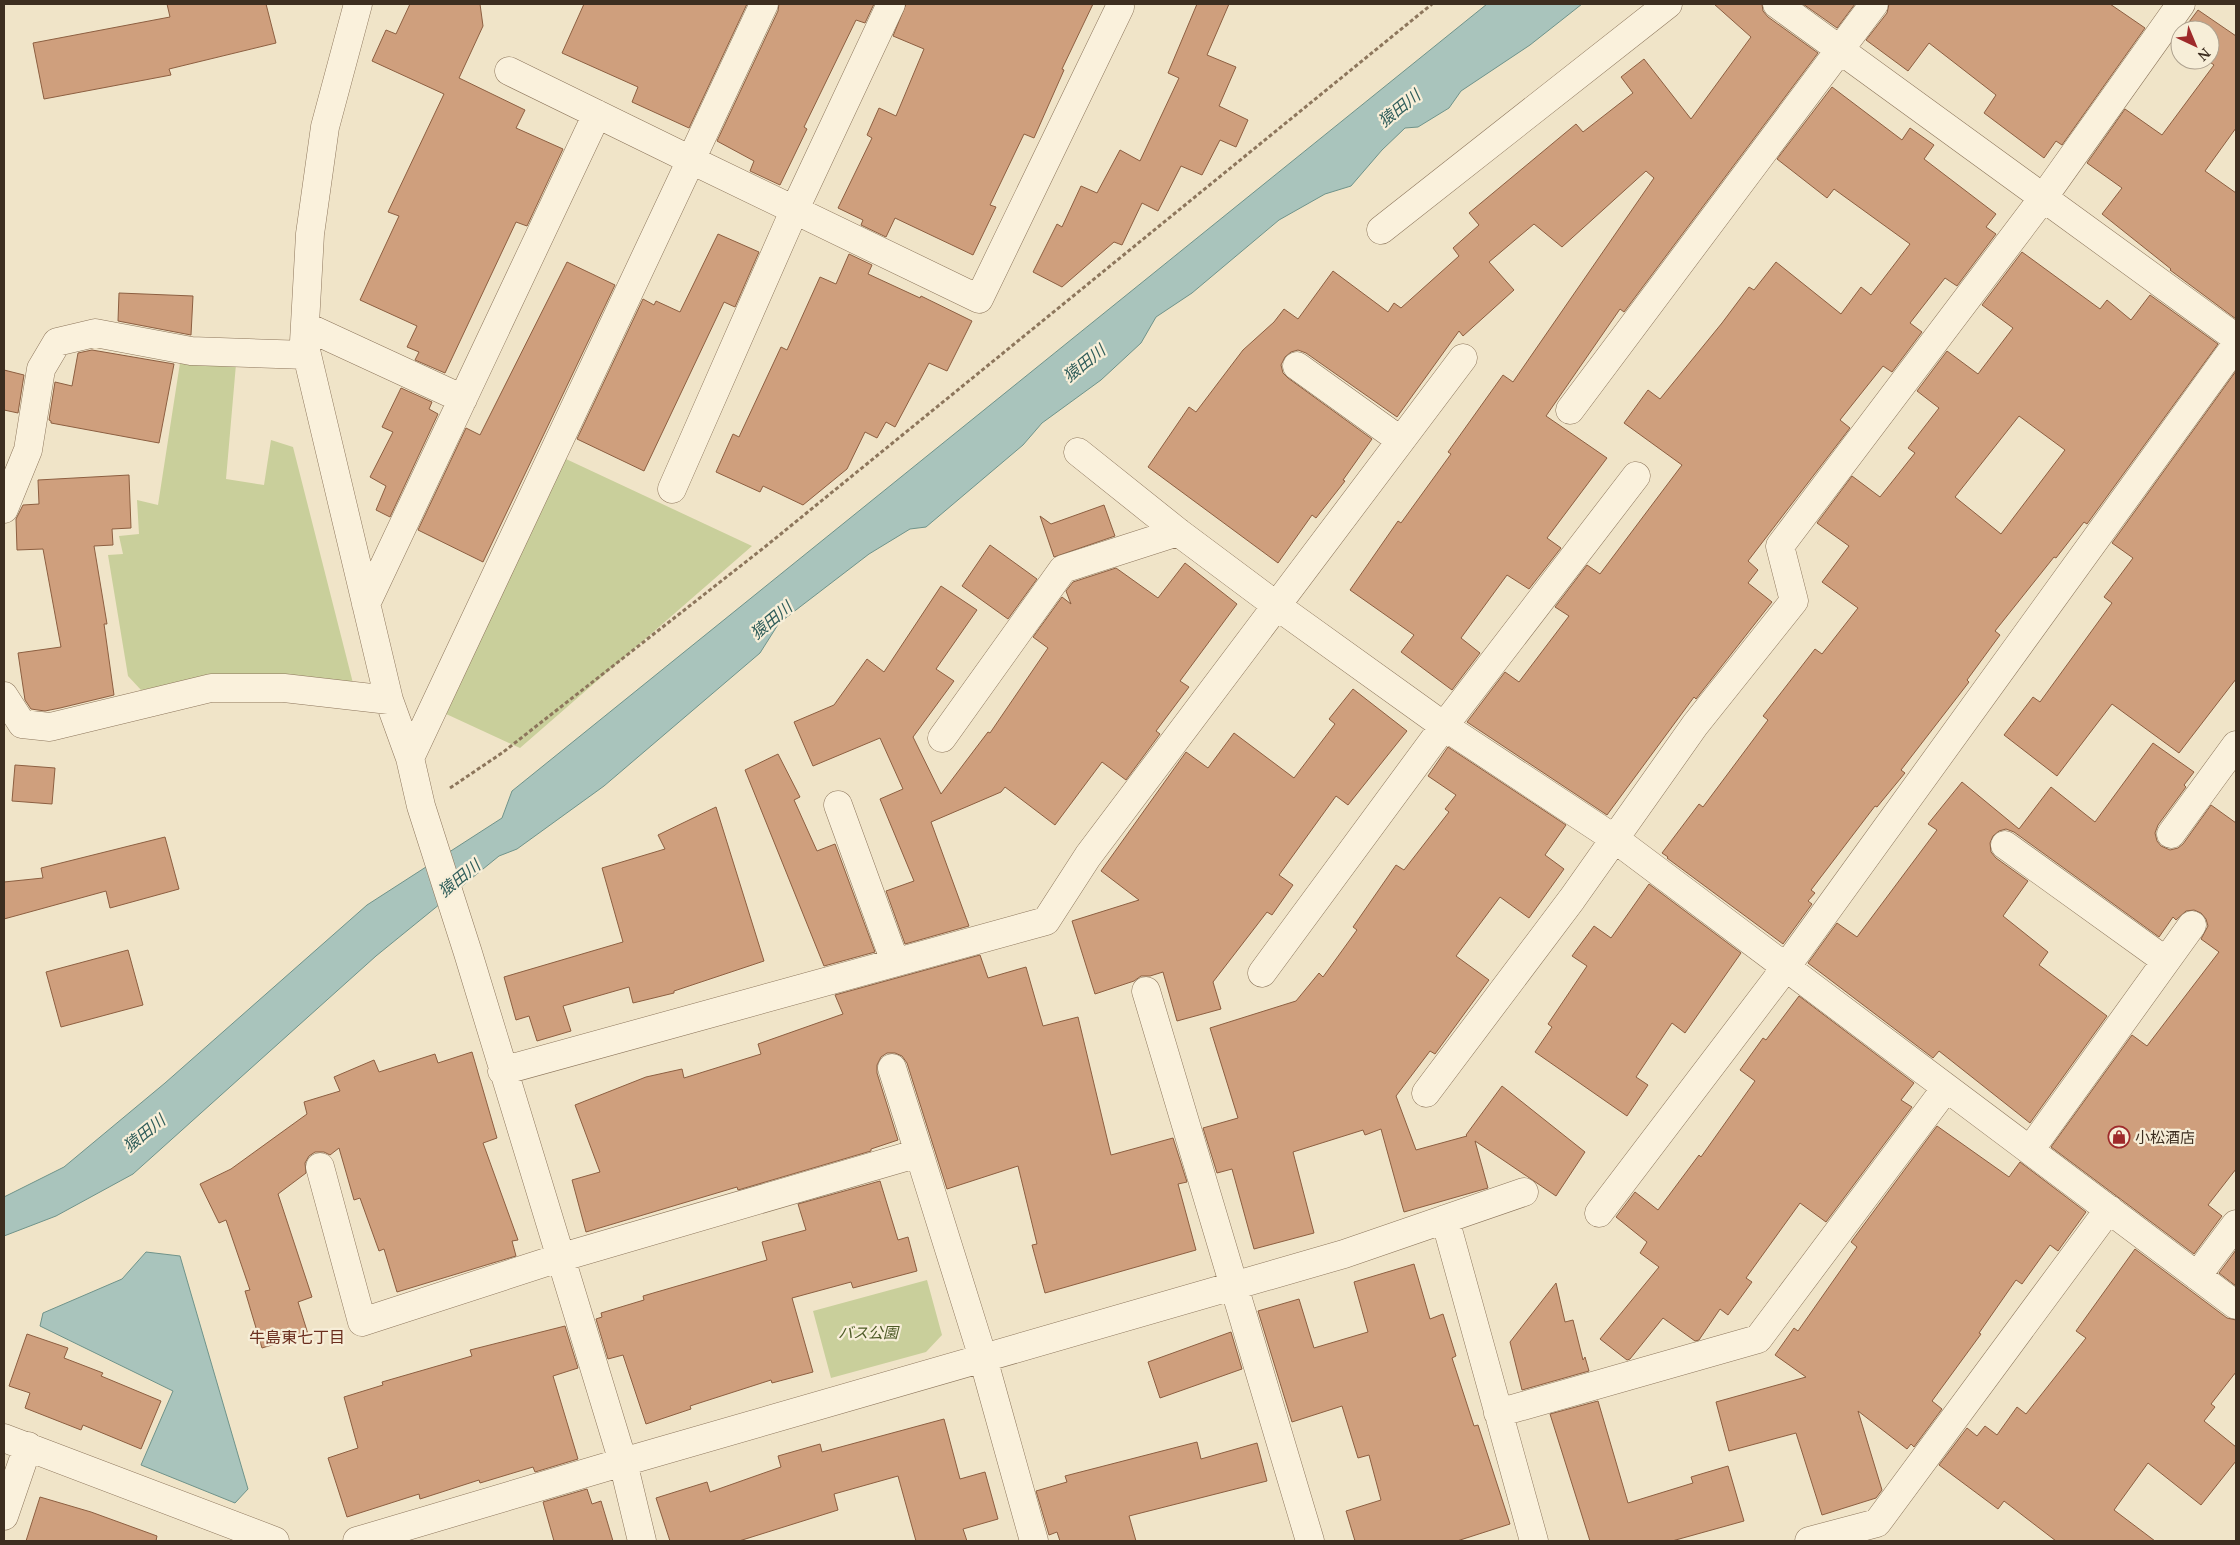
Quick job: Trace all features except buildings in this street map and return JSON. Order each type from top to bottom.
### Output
[{"type":"street","points":[[358,4],[325,127],[310,234],[304,342],[389,700],[410,758],[421,806],[468,953],[502,1071],[623,1462],[642,1541]]},
{"type":"street","points":[[410,758],[764,4]]},
{"type":"street","points":[[672,490],[794,211],[891,4]]},
{"type":"street","points":[[1380,230],[1668,4]]},
{"type":"street","points":[[1777,4],[1839,51],[2236,338]]},
{"type":"street","points":[[1570,410],[1874,4]]},
{"type":"street","points":[[1426,1093],[1615,839],[1695,725],[1794,601],[1780,546],[2043,198],[2181,4]]},
{"type":"street","points":[[509,71],[794,211],[979,299],[1120,6]]},
{"type":"street","points":[[366,604],[597,114]]},
{"type":"street","points":[[305,326],[463,399]]},
{"type":"street","points":[[4,509],[28,450],[40,369],[57,342],[95,333],[191,351],[307,355]]},
{"type":"street","points":[[1599,1213],[1786,967],[2236,345]]},
{"type":"street","points":[[502,1071],[1046,921],[1088,856],[1203,700],[1277,606],[1463,358]]},
{"type":"street","points":[[1297,366],[1400,440]]},
{"type":"street","points":[[1078,452],[1178,532],[1277,606],[1444,726],[1615,839],[2236,1305]]},
{"type":"street","points":[[1262,973],[1444,726],[1636,476]]},
{"type":"street","points":[[942,738],[1063,570],[1178,532]]},
{"type":"street","points":[[4,696],[22,724],[50,727],[211,688],[284,688],[389,700]]},
{"type":"street","points":[[2170,834],[2236,746]]},
{"type":"street","points":[[838,806],[895,962]]},
{"type":"street","points":[[2005,845],[2166,961]]},
{"type":"street","points":[[2030,1150],[2192,925]]},
{"type":"street","points":[[1146,991],[1310,1541]]},
{"type":"street","points":[[892,1068],[983,1358],[1034,1541]]},
{"type":"street","points":[[1498,1412],[1758,1339],[1946,1088]]},
{"type":"street","points":[[320,1167],[362,1322],[559,1258],[919,1153]]},
{"type":"street","points":[[357,1541],[623,1462],[1344,1254],[1524,1192]]},
{"type":"street","points":[[1809,1541],[1877,1523],[2109,1209]]},
{"type":"street","points":[[1445,1219],[1534,1541]]},
{"type":"street","points":[[2198,1276],[2236,1224]]},
{"type":"street","points":[[4,1516],[16,1442],[275,1541]]},
{"type":"path","points":[[421,806],[462,782],[502,753],[766,546],[1432,4]]},
{"type":"green space","points":[[180,363],[236,364],[226,479],[264,485],[271,440],[293,447],[354,687],[214,677],[141,690],[128,676],[108,555],[123,554],[119,536],[139,534],[137,500],[158,505]]},
{"type":"green space","points":[[566,459],[752,546],[520,748],[444,713]]},
{"type":"green space","name":"バス公園","points":[[927,1280],[942,1335],[926,1352],[831,1378],[813,1311]]},
{"type":"water","name":"猿田川","points":[[1487,4],[1582,4],[1530,45],[1461,91],[1449,108],[1418,127],[1405,128],[1382,150],[1351,186],[1325,194],[1279,220],[1192,293],[1156,317],[1141,343],[1101,380],[1042,423],[1023,445],[926,527],[910,529],[869,554],[779,623],[760,653],[604,786],[517,849],[499,856],[376,956],[133,1174],[56,1216],[4,1236],[4,1197],[64,1167],[165,1083],[367,905],[502,818],[512,791]]},
{"type":"water","points":[[146,1252],[180,1256],[248,1489],[235,1503],[141,1465],[173,1391],[40,1326],[43,1313],[122,1279]]},
{"type":"place","name":"小松酒店","points":[[2119,1137]]},
{"type":"district","name":"牛島東七丁目","points":[[297,1337]]}]
